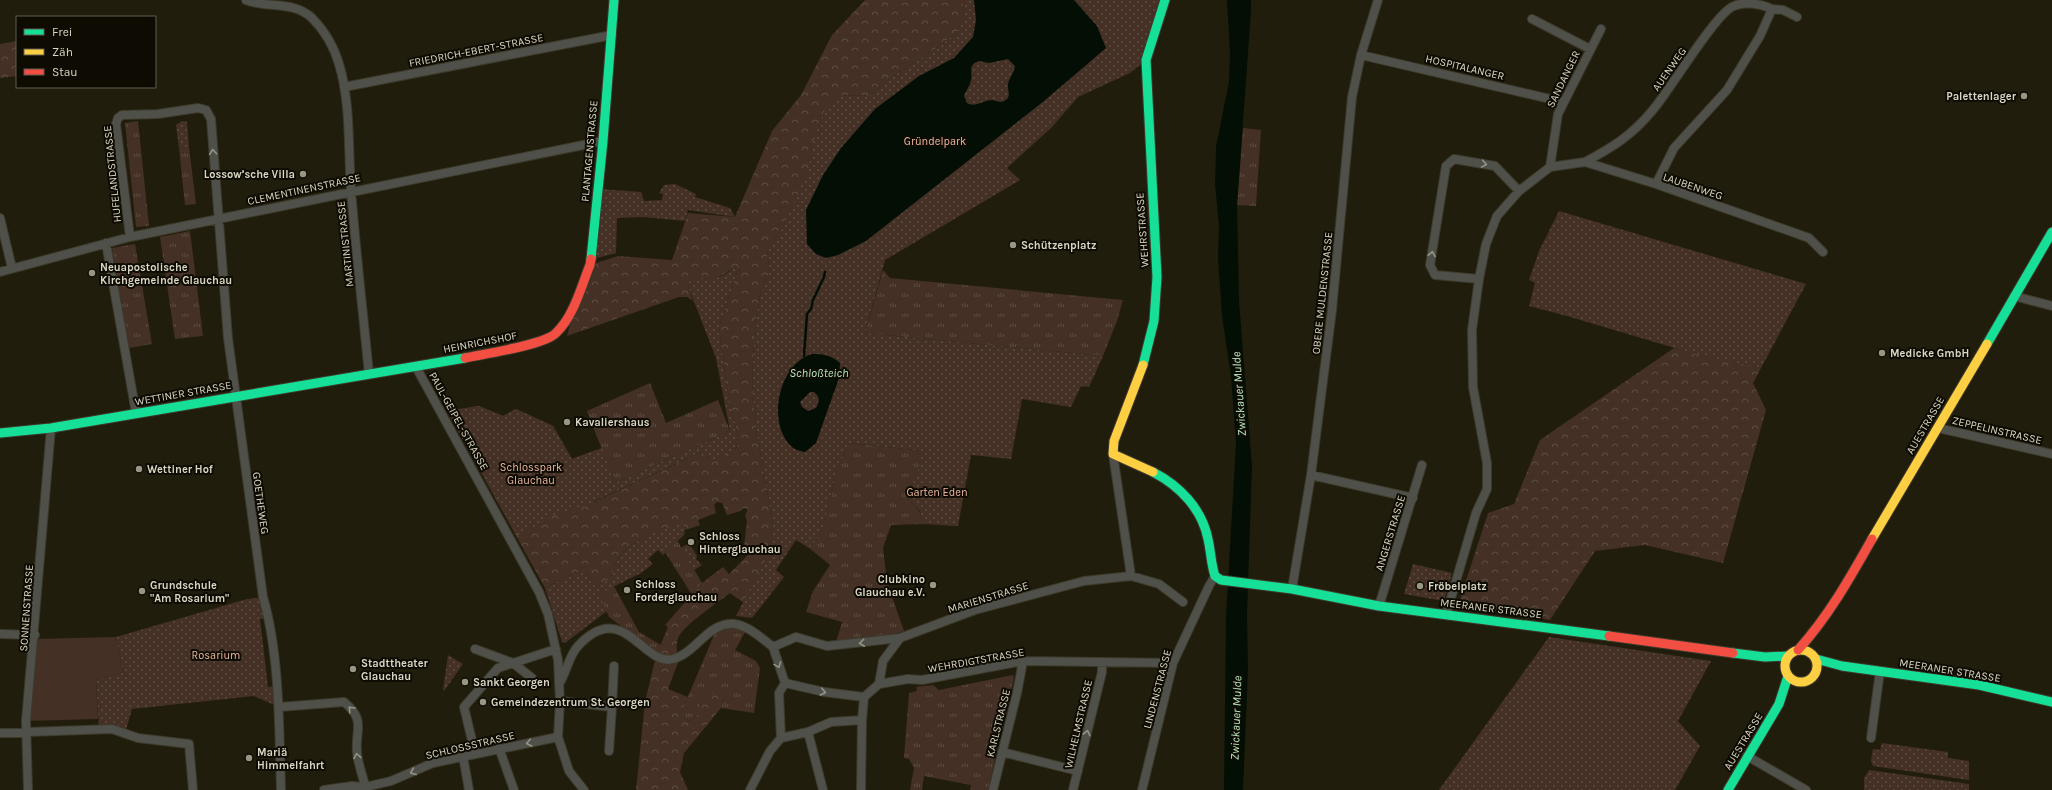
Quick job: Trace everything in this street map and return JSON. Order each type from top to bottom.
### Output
[{"type":"street","name":"MARTINISTRASSE","points":[[246,0],[298,8],[311,17],[324,32],[333,49],[344,87],[351,191],[369,374]]},
{"type":"street","name":"PLANTAGENSTRASSE","points":[[576,301],[590,265],[603,141],[614,0]]},
{"type":"street","name":"WEHRSTRASSE","points":[[1131,576],[1112,454],[1114,441],[1146,357],[1154,321],[1157,277],[1146,60],[1165,0]]},
{"type":"street","name":"OBERE MULDENSTRASSE","points":[[1292,589],[1312,475],[1332,310],[1352,97],[1361,55],[1378,0]]},
{"type":"street","name":"AUENWEG","points":[[1585,162],[1616,146],[1652,111],[1669,90],[1708,32],[1727,10],[1734,6],[1747,4],[1764,5],[1772,9],[1783,10],[1797,17]]},
{"type":"street","points":[[1656,184],[1674,148],[1727,90],[1760,36],[1772,9]]},
{"type":"street","name":"SANDANGER","points":[[1532,19],[1590,49]]},
{"type":"street","name":"SANDANGER","points":[[1550,167],[1558,114],[1601,29]]},
{"type":"street","name":"FRIEDRICH-EBERT-STRASSE","points":[[344,87],[612,35]]},
{"type":"street","name":"HOSPITALANGER","points":[[1361,55],[1563,102]]},
{"type":"street","name":"HUFELANDSTRASSE","points":[[130,237],[116,122],[122,115],[158,114],[198,108],[206,110],[211,119],[218,219]]},
{"type":"street","name":"CLEMENTINENSTRASSE","points":[[0,272],[130,237],[603,141]]},
{"type":"street","points":[[1479,279],[1435,275],[1430,265],[1446,166],[1454,159],[1495,166],[1519,191]]},
{"type":"street","name":"LAUBENWEG","points":[[1550,167],[1585,162],[1656,184],[1809,238],[1823,252]]},
{"type":"street","points":[[1446,615],[1476,513],[1487,489],[1487,463],[1473,387],[1472,330],[1479,279],[1486,244],[1497,216],[1519,191],[1550,167]]},
{"type":"street","points":[[0,218],[12,268]]},
{"type":"street","name":"GOETHEWEG","points":[[218,219],[228,338],[235,396],[263,597],[269,618],[279,706],[280,790]]},
{"type":"street","name":"AUESTRASSE","points":[[1798,650],[1817,629],[1838,598],[2052,232]]},
{"type":"street","points":[[106,243],[136,413]]},
{"type":"street","points":[[2014,296],[2052,306]]},
{"type":"street","name":"HEINRICHSHOF","points":[[369,374],[416,367],[515,348],[549,338],[561,330],[576,301]]},
{"type":"street","name":"PAUL-GEIPEL-STRASSE","points":[[416,367],[539,592],[548,614],[556,649],[559,684],[560,701],[558,737]]},
{"type":"street","name":"WETTINER STRASSE","points":[[0,432],[51,428],[369,374]]},
{"type":"street","name":"SONNENSTRASSE","points":[[28,790],[26,733],[51,428]]},
{"type":"street","name":"ZEPPELINSTRASSE","points":[[1938,428],[2052,454]]},
{"type":"street","points":[[1112,454],[1169,480],[1186,496],[1205,527],[1218,578]]},
{"type":"street","name":"ANGERSTRASSE","points":[[1378,606],[1413,498],[1422,465]]},
{"type":"street","points":[[1312,475],[1413,498]]},
{"type":"street","name":"MARIENSTRASSE","points":[[773,647],[796,637],[827,646],[900,638],[982,608],[1084,581],[1131,576],[1159,584],[1183,602]]},
{"type":"street","name":"MEERANER STRASSE","points":[[1218,578],[1292,589],[1378,606],[1555,628],[1653,643],[1764,657],[1788,656]]},
{"type":"street","name":"LINDENSTRASSE","points":[[1142,790],[1173,663],[1209,586],[1218,578]]},
{"type":"street","points":[[559,684],[567,672],[571,657],[578,646],[603,628],[613,628],[625,633],[657,655],[666,659],[678,657],[693,648],[716,627],[736,624],[749,627],[773,647],[785,683],[779,693],[781,738]]},
{"type":"street","name":"AUESTRASSE","points":[[1813,656],[1817,629]]},
{"type":"street","points":[[0,634],[35,635]]},
{"type":"street","points":[[862,790],[862,720],[864,697],[879,684],[883,661],[900,638]]},
{"type":"street","points":[[474,649],[513,662],[532,678]]},
{"type":"street","points":[[475,752],[464,707],[498,668],[556,649]]},
{"type":"street","points":[[1798,650],[1813,656],[1816,673],[1809,680],[1800,682],[1787,673],[1785,665],[1788,656],[1798,650]]},
{"type":"street","name":"MEERANER STRASSE","points":[[1813,656],[1842,666],[1979,685],[2052,702]]},
{"type":"street","name":"MEERANER STRASSE","points":[[1764,657],[1787,673]]},
{"type":"street","name":"WEHRDIGTSTRASSE","points":[[879,684],[908,679],[922,680],[1023,661],[1173,663]]},
{"type":"street","name":"KARLSTRASSE","points":[[993,790],[1017,693],[1023,661]]},
{"type":"street","name":"WILHELMSTRASSE","points":[[1074,790],[1102,662]]},
{"type":"street","points":[[609,751],[614,666]]},
{"type":"street","name":"MEERANER STRASSE","points":[[1816,673],[1842,666]]},
{"type":"street","points":[[1871,738],[1880,671]]},
{"type":"street","name":"AUESTRASSE","points":[[1779,704],[1787,673]]},
{"type":"street","name":"AUESTRASSE","points":[[1728,790],[1779,704],[1800,682]]},
{"type":"street","points":[[785,683],[824,692],[864,697]]},
{"type":"street","points":[[560,701],[612,707]]},
{"type":"street","points":[[279,706],[344,702],[354,710],[358,724],[356,747],[366,788]]},
{"type":"street","points":[[750,790],[770,751],[781,738],[808,732],[831,722],[862,720]]},
{"type":"street","points":[[0,734],[112,729],[138,738],[189,744],[193,790]]},
{"type":"street","points":[[808,732],[823,790]]},
{"type":"street","points":[[558,737],[569,771],[576,782],[584,790]]},
{"type":"street","name":"SCHLOSSSTRASSE","points":[[324,790],[352,786],[366,788],[391,781],[433,763],[475,752],[558,737]]},
{"type":"street","points":[[499,748],[514,790]]},
{"type":"street","points":[[1002,752],[1078,771]]},
{"type":"street","points":[[463,756],[469,790]]},
{"type":"street","points":[[1747,756],[1806,790]]},
{"type":"green space","points":[[865,0],[963,0],[964,15],[957,33],[892,77],[868,96],[840,95],[811,147],[810,170],[782,229],[769,247],[767,254],[770,270],[760,296],[755,324],[752,383],[757,435],[773,523],[767,557],[744,603],[730,593],[695,619],[678,638],[677,651],[679,660],[668,689],[688,697],[681,713],[681,718],[690,721],[699,713],[699,704],[709,693],[725,696],[721,708],[684,753],[680,772],[688,790],[636,790],[645,702],[656,656],[668,627],[665,625],[702,583],[723,567],[729,574],[749,554],[744,547],[747,521],[745,515],[748,509],[743,508],[741,511],[727,515],[722,503],[717,502],[714,505],[716,513],[698,520],[700,525],[689,529],[648,537],[638,541],[628,548],[617,559],[610,579],[595,586],[588,575],[579,572],[545,588],[447,411],[479,406],[503,416],[516,409],[553,426],[572,459],[596,450],[594,502],[701,452],[705,453],[708,458],[736,448],[738,437],[727,387],[719,327],[737,272],[741,270],[739,265],[715,279],[688,286],[693,301],[687,297],[679,297],[567,336],[576,301],[590,265],[618,256],[672,260],[688,213],[735,217],[772,131],[801,95],[832,35]]},
{"type":"green space","name":"Gründelpark","points":[[963,0],[1165,0],[1146,60],[1130,73],[1078,97],[1051,128],[1007,168],[1020,180],[885,260],[865,333],[1103,356],[1089,387],[1081,386],[1071,407],[1022,399],[1011,459],[971,455],[958,526],[923,524],[920,511],[906,497],[917,474],[923,451],[849,443],[837,470],[822,533],[809,548],[796,540],[776,570],[784,577],[752,618],[736,616],[767,557],[773,523],[757,435],[752,383],[755,324],[760,296],[770,270],[767,254],[769,247],[782,229],[809,170],[811,147],[827,105],[840,95],[868,96],[892,77],[957,33],[964,15]]},
{"type":"green space","points":[[16,41],[16,76],[0,78],[0,44]]},
{"type":"green space","points":[[138,121],[149,226],[136,227],[125,123]]},
{"type":"green space","points":[[182,121],[187,122],[189,147],[179,148],[176,125]]},
{"type":"green space","points":[[1243,128],[1261,130],[1256,206],[1237,205]]},
{"type":"green space","points":[[189,147],[196,204],[185,205],[179,148]]},
{"type":"green space","points":[[675,184],[696,194],[695,197],[730,208],[735,217],[688,210],[685,221],[644,217],[617,218],[616,253],[590,260],[601,189],[641,192],[644,201],[662,200],[663,194],[659,193],[664,185]]},
{"type":"green space","points":[[1559,211],[1806,284],[1761,368],[1695,354],[1529,306],[1535,283],[1529,280],[1539,251]]},
{"type":"green space","points":[[190,231],[203,336],[175,339],[160,237]]},
{"type":"green space","points":[[135,244],[152,344],[129,348],[112,248]]},
{"type":"green space","name":"Schlosspark Glauchau","points":[[737,265],[741,266],[741,270],[737,272],[719,327],[727,387],[738,437],[738,442],[734,450],[713,461],[701,452],[580,508],[558,513],[518,536],[447,411],[479,406],[503,416],[516,409],[553,426],[572,459],[602,448],[615,483],[730,431],[716,358],[688,286],[688,282],[702,278],[717,278],[726,274]]},
{"type":"green space","points":[[883,270],[890,278],[1123,300],[1117,321],[1103,356],[865,333]]},
{"type":"green space","points":[[1674,348],[1761,368],[1753,383],[1766,410],[1723,563],[1645,545],[1595,551],[1550,620],[1458,605],[1488,513],[1514,504],[1540,440]]},
{"type":"green space","points":[[650,383],[666,423],[718,400],[730,431],[615,483],[587,411]]},
{"type":"green space","points":[[849,443],[924,451],[917,474],[906,497],[920,512],[923,524],[891,525],[883,548],[887,582],[904,631],[895,634],[836,642],[842,622],[806,612],[813,591],[830,565],[809,548],[822,533],[837,470]]},
{"type":"green space","points":[[682,522],[685,528],[684,535],[663,555],[658,550],[648,559],[653,564],[641,573],[599,594],[607,611],[565,643],[562,642],[545,588],[579,572],[588,575],[595,586],[610,579],[618,559],[633,544]]},
{"type":"green space","points":[[677,540],[702,583],[692,595],[665,552]]},
{"type":"green space","points":[[689,543],[697,556],[696,559],[702,565],[694,570],[681,548]]},
{"type":"green space","points":[[1413,564],[1452,573],[1444,601],[1404,594]]},
{"type":"green space","points":[[610,579],[639,632],[661,645],[657,653],[609,617],[595,586]]},
{"type":"green space","name":"Rosarium","points":[[263,597],[269,618],[260,619],[268,687],[276,686],[279,707],[254,696],[132,709],[125,733],[99,729],[96,680],[123,672],[116,637],[247,599]]},
{"type":"green space","points":[[737,626],[747,629],[735,650],[756,661],[760,668],[754,713],[721,708],[725,696],[699,704],[699,713],[690,721],[681,718],[681,713],[717,628]]},
{"type":"green space","points":[[116,637],[123,672],[96,680],[98,719],[26,721],[35,639]]},
{"type":"green space","points":[[1549,637],[1711,661],[1678,721],[1700,746],[1675,790],[1439,790]]},
{"type":"green space","points":[[448,655],[463,664],[444,691],[443,690]]},
{"type":"green space","points":[[1013,675],[1014,678],[988,790],[970,790],[971,785],[924,776],[922,790],[910,790],[914,768],[909,759],[904,758],[909,693],[917,691],[916,687],[933,685],[939,690]]},
{"type":"green space","points":[[1882,743],[1948,752],[1948,758],[1969,761],[1969,780],[1873,766],[1871,761],[1873,749],[1880,750]]},
{"type":"green space","points":[[1869,770],[1969,784],[1969,790],[1864,790],[1864,778]]},
{"type":"water","points":[[974,0],[1074,0],[1097,26],[1106,48],[1044,101],[866,241],[838,255],[826,258],[816,254],[807,244],[806,210],[823,175],[841,148],[875,109],[919,76],[954,58],[973,37],[976,20]],"holes":[[[1008,59],[1015,66],[1008,84],[1009,96],[1005,101],[1001,102],[989,100],[973,105],[967,103],[964,96],[970,82],[971,69],[975,63],[979,61],[989,63]]]},
{"type":"water","name":"Zwickauer Mulde","points":[[1227,0],[1251,0],[1237,205],[1239,301],[1252,466],[1247,616],[1248,669],[1243,790],[1224,790],[1226,618],[1236,443],[1231,376],[1222,316],[1218,258],[1219,226],[1215,184],[1216,147],[1229,82],[1230,52]]},
{"type":"water","name":"Schloßteich","points":[[812,354],[820,354],[837,360],[840,363],[839,378],[816,443],[805,452],[792,447],[782,433],[778,407],[780,393],[785,380],[792,368],[801,359]],"holes":[[[810,392],[814,392],[819,400],[816,408],[808,411],[802,407],[800,402]]]},
{"type":"waterway","points":[[804,356],[807,314],[811,309],[813,300],[825,272]]},
{"type":"traffic: fast","points":[[591,259],[603,141],[614,0]]},
{"type":"traffic: fast","points":[[1143,365],[1154,321],[1157,277],[1146,60],[1165,0]]},
{"type":"traffic: fast","points":[[1987,344],[2052,232]]},
{"type":"traffic: fast","points":[[0,433],[51,428],[465,358]]},
{"type":"traffic: fast","points":[[1153,472],[1181,491],[1195,508],[1205,528],[1215,576],[1221,580],[1292,589],[1379,606],[1609,636]]},
{"type":"traffic: fast","points":[[1733,653],[1765,657],[1788,656]]},
{"type":"traffic: fast","points":[[1816,659],[1842,666],[1979,685],[2052,702]]},
{"type":"traffic: fast","points":[[1728,790],[1779,704],[1788,676]]},
{"type":"traffic: slow","points":[[1872,539],[1987,344]]},
{"type":"traffic: slow","points":[[1143,365],[1114,441],[1113,454],[1153,472]]},
{"type":"traffic: slow","points":[[1798,650],[1804,650],[1814,657],[1817,666],[1816,672],[1810,679],[1804,682],[1798,682],[1788,675],[1785,669],[1785,663],[1792,653],[1798,650]]},
{"type":"traffic: jam","points":[[465,358],[527,345],[550,337],[556,333],[568,318],[572,310],[580,292],[591,259]]},
{"type":"traffic: jam","points":[[1798,650],[1829,611],[1872,539]]},
{"type":"traffic: jam","points":[[1609,636],[1733,653]]},
{"type":"place","name":"Palettenlager","points":[[2024,96]]},
{"type":"place","name":"Lossow’sche Villa","points":[[303,174]]},
{"type":"place","name":"Schützenplatz","points":[[1013,245]]},
{"type":"place","name":"Neuapostolische Kirchgemeinde Glauchau","points":[[92,273]]},
{"type":"place","name":"Medicke GmbH","points":[[1882,353]]},
{"type":"place","name":"Kavaliershaus","points":[[567,422]]},
{"type":"place","name":"Wettiner Hof","points":[[139,469]]},
{"type":"place","name":"Schloss Hinterglauchau","points":[[691,542]]},
{"type":"place","name":"Clubkino Glauchau e.V.","points":[[933,585]]},
{"type":"place","name":"Fröbelplatz","points":[[1420,586]]},
{"type":"place","name":"Schloss Forderglauchau","points":[[627,590]]},
{"type":"place","name":"Grundschule \"Am Rosarium\"","points":[[142,591]]},
{"type":"place","name":"Stadttheater Glauchau","points":[[353,669]]},
{"type":"place","name":"Sankt Georgen","points":[[465,682]]},
{"type":"place","name":"Gemeindezentrum St. Georgen","points":[[483,702]]},
{"type":"place","name":"Mariä Himmelfahrt","points":[[249,758]]},
{"type":"park label","name":"Garten Eden","points":[[937,492]]}]
